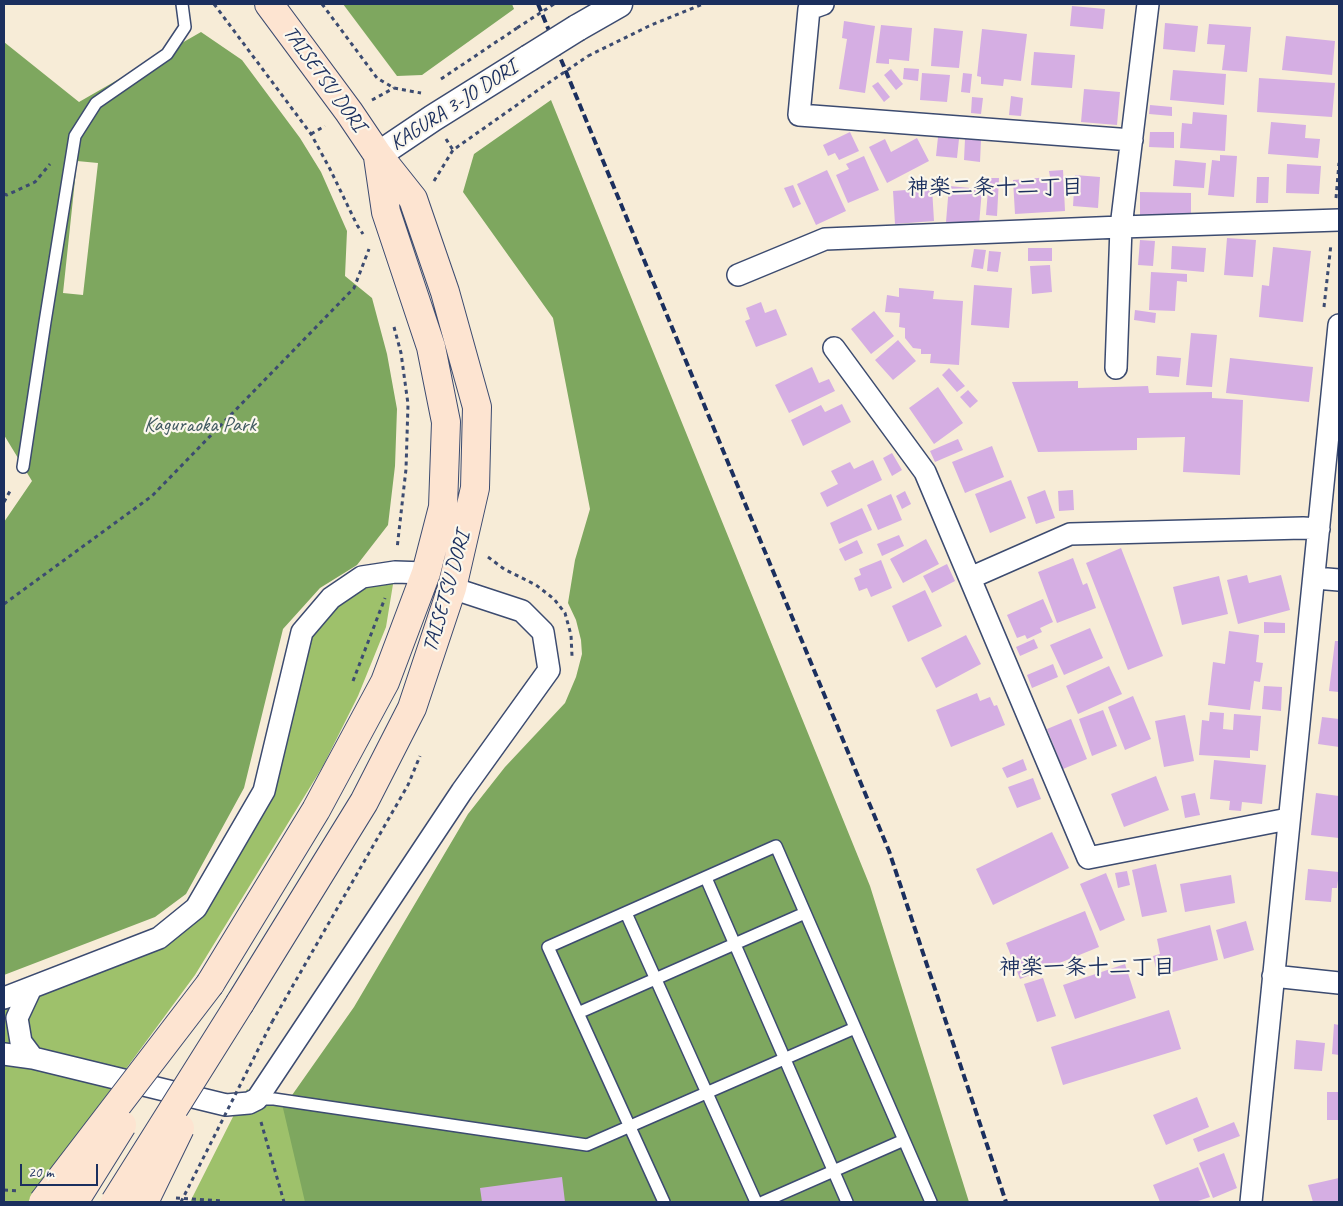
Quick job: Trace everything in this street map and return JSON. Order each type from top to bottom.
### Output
[{"type":"main road","name":"TAISETSU DORI","points":[[240,1003],[364,802],[412,708],[452,588],[475,488],[477,407],[445,292],[413,199],[378,155],[270,4]]},
{"type":"main road","name":"TAISETSU DORI","points":[[210,984],[316,810],[385,682],[426,573],[443,507],[446,422],[431,348],[386,212],[378,155]]},
{"type":"main road","points":[[43,1202],[210,984]]},
{"type":"main road","points":[[74,1202],[210,984]]},
{"type":"main road","points":[[115,1202],[240,1003]]},
{"type":"main road","points":[[144,1202],[240,1003]]},
{"type":"street","name":"KAGURA 3-JO DORI","points":[[378,155],[432,118],[619,4]]},
{"type":"street","points":[[823,4],[809,9],[799,115],[1132,140]]},
{"type":"street","points":[[1116,368],[1120,227],[1148,4]]},
{"type":"street","points":[[738,275],[825,239],[1339,220]]},
{"type":"street","points":[[1251,1202],[1288,819],[1320,530],[1339,325]]},
{"type":"street","points":[[834,348],[925,472],[1088,858],[1288,819]]},
{"type":"street","points":[[970,578],[1070,534],[1303,528],[1320,530]]},
{"type":"street","points":[[4,998],[160,938],[196,908],[264,791],[302,632],[331,598],[362,577],[395,572],[426,573]]},
{"type":"street","points":[[1314,578],[1339,580]]},
{"type":"street","points":[[4,1054],[33,1058],[226,1105],[249,1103],[257,1099],[462,791],[549,670],[543,632],[522,611],[452,588]]},
{"type":"street","points":[[1273,976],[1339,983]]},
{"type":"street","points":[[32,988],[17,1018],[21,1042],[33,1058]]},
{"type":"lane","points":[[23,467],[75,136],[96,102],[167,54],[185,27],[182,4]]},
{"type":"lane","points":[[664,1202],[548,947],[776,846],[931,1202]]},
{"type":"lane","points":[[706,878],[847,1202]]},
{"type":"lane","points":[[626,913],[756,1202]]},
{"type":"lane","points":[[578,1013],[806,913]]},
{"type":"lane","points":[[257,1099],[274,1099],[587,1145],[855,1028]]},
{"type":"lane","points":[[763,1202],[904,1140]]},
{"type":"path","points":[[214,4],[311,134],[357,225],[366,238]]},
{"type":"path","points":[[322,4],[377,78],[394,88],[420,93],[428,88]]},
{"type":"path","points":[[436,82],[554,4]]},
{"type":"path","points":[[431,186],[453,150],[588,56],[649,26],[703,4]]},
{"type":"path","points":[[4,194],[7,195],[35,182],[75,136]]},
{"type":"path","points":[[4,604],[152,496],[354,288],[371,244],[373,252]]},
{"type":"path","points":[[352,684],[395,572],[406,469],[408,404],[401,353],[393,327]]},
{"type":"path","points":[[4,502],[10,491]]},
{"type":"path","points":[[181,1202],[272,1022]]},
{"type":"path","points":[[257,1099],[258,1114],[284,1202]]},
{"type":"path","points":[[222,1202],[226,1202]]},
{"type":"green space","points":[[343,4],[512,4],[514,9],[422,75],[397,76]]},
{"type":"green space","name":"Kaguraoka Park","points":[[201,32],[242,60],[300,138],[321,172],[347,231],[345,276],[372,298],[387,354],[397,409],[395,466],[388,525],[357,565],[320,588],[283,629],[244,788],[186,894],[155,917],[4,975],[4,522],[32,481],[4,435],[4,42],[79,102]],"holes":[[[77,161],[98,163],[83,295],[63,293]]]},
{"type":"green space","points":[[551,100],[870,886],[969,1202],[305,1202],[283,1108],[354,1007],[468,814],[505,767],[565,703],[576,677],[582,654],[576,620],[568,603],[575,560],[590,509],[553,318],[463,192],[474,154]]},
{"type":"green space","points":[[395,572],[386,627],[358,696],[323,766],[195,975],[28,1202],[4,1202],[4,998],[159,938],[196,908],[264,791],[302,632],[331,598]]},
{"type":"green space","points":[[247,1089],[293,1110],[312,1202],[190,1202]]},
{"type":"building","points":[[1072,6],[1105,9],[1103,29],[1070,26]]},
{"type":"building","points":[[844,21],[875,26],[865,93],[839,89],[847,39],[842,38]]},
{"type":"building","points":[[1165,23],[1198,26],[1195,52],[1163,49]]},
{"type":"building","points":[[1209,24],[1251,27],[1247,72],[1222,70],[1225,45],[1207,44]]},
{"type":"building","points":[[881,25],[912,28],[909,61],[889,59],[889,64],[876,63]]},
{"type":"building","points":[[934,28],[963,31],[959,68],[931,66]]},
{"type":"building","points":[[982,29],[1027,34],[1021,81],[1004,79],[1003,86],[981,84],[981,77],[977,76]]},
{"type":"building","points":[[1286,36],[1335,41],[1332,75],[1282,70]]},
{"type":"building","points":[[1034,52],[1075,55],[1072,88],[1031,85]]},
{"type":"building","points":[[904,68],[919,69],[918,81],[903,79]]},
{"type":"building","points":[[891,69],[903,84],[896,90],[884,75]]},
{"type":"building","points":[[1173,70],[1226,74],[1224,105],[1170,100]]},
{"type":"building","points":[[922,73],[950,75],[947,102],[920,100]]},
{"type":"building","points":[[963,73],[972,74],[970,93],[961,92]]},
{"type":"building","points":[[1259,78],[1335,83],[1332,117],[1257,112]]},
{"type":"building","points":[[878,82],[890,97],[884,102],[872,86]]},
{"type":"building","points":[[1084,89],[1120,92],[1117,125],[1081,122]]},
{"type":"building","points":[[1011,96],[1023,98],[1021,116],[1009,115]]},
{"type":"building","points":[[972,97],[983,98],[981,114],[971,113]]},
{"type":"building","points":[[1150,105],[1172,107],[1172,116],[1149,114]]},
{"type":"building","points":[[1193,112],[1227,115],[1225,151],[1180,148],[1182,123],[1192,124]]},
{"type":"building","points":[[1271,122],[1306,125],[1305,138],[1320,139],[1318,158],[1268,154]]},
{"type":"building","points":[[850,132],[859,151],[839,160],[835,153],[828,156],[823,145]]},
{"type":"building","points":[[1150,132],[1174,132],[1174,148],[1149,147]]},
{"type":"building","points":[[938,137],[959,139],[957,158],[936,156]]},
{"type":"building","points":[[917,138],[929,161],[887,183],[869,147],[885,139],[891,152]]},
{"type":"building","points":[[965,139],[981,140],[980,162],[964,160]]},
{"type":"building","points":[[1220,155],[1237,156],[1234,197],[1208,195],[1212,160],[1220,161]]},
{"type":"building","points":[[864,156],[879,190],[848,203],[836,175],[849,169],[846,164]]},
{"type":"building","points":[[1175,160],[1206,163],[1204,188],[1173,186]]},
{"type":"building","points":[[1287,164],[1321,166],[1319,194],[1286,193]]},
{"type":"building","points":[[827,170],[846,211],[816,225],[797,184]]},
{"type":"building","points":[[1063,170],[1065,211],[1015,214],[1013,180],[1050,177],[1049,171]]},
{"type":"building","points":[[1075,175],[1100,177],[1098,208],[1073,206]]},
{"type":"building","points":[[1257,177],[1269,177],[1268,203],[1256,203]]},
{"type":"building","points":[[989,178],[999,178],[997,216],[986,215]]},
{"type":"building","points":[[793,185],[801,204],[793,208],[784,188]]},
{"type":"building","points":[[949,186],[982,189],[979,225],[946,222]]},
{"type":"building","points":[[932,188],[934,221],[895,224],[893,191]]},
{"type":"building","points":[[1140,192],[1191,193],[1191,217],[1140,216]]},
{"type":"building","points":[[1227,238],[1256,240],[1253,277],[1224,275]]},
{"type":"building","points":[[1140,240],[1155,241],[1153,266],[1138,265]]},
{"type":"building","points":[[1172,246],[1206,248],[1204,272],[1171,269]]},
{"type":"building","points":[[1273,247],[1311,251],[1303,322],[1259,317],[1262,285],[1269,286]]},
{"type":"building","points":[[1028,248],[1052,248],[1052,261],[1028,261]]},
{"type":"building","points":[[974,249],[986,250],[983,269],[971,267]]},
{"type":"building","points":[[989,251],[1001,252],[998,272],[987,271]]},
{"type":"building","points":[[1050,265],[1052,292],[1032,294],[1030,266]]},
{"type":"building","points":[[1151,272],[1187,274],[1187,282],[1177,281],[1175,311],[1149,310]]},
{"type":"building","points":[[974,285],[1012,288],[1009,328],[971,325]]},
{"type":"building","points":[[899,288],[934,291],[933,299],[963,301],[959,365],[930,363],[931,354],[921,354],[921,349],[913,348],[905,338],[905,328],[899,327],[900,313],[885,312],[887,295],[899,297]]},
{"type":"building","points":[[761,302],[765,313],[776,309],[787,335],[756,347],[745,321],[750,319],[746,308]]},
{"type":"building","points":[[1135,310],[1156,313],[1155,323],[1134,320]]},
{"type":"building","points":[[874,311],[894,336],[871,354],[851,329]]},
{"type":"building","points":[[1191,333],[1217,335],[1212,387],[1186,385]]},
{"type":"building","points":[[898,340],[916,361],[893,380],[875,360]]},
{"type":"building","points":[[1157,356],[1181,358],[1179,377],[1156,375]]},
{"type":"building","points":[[1230,358],[1313,367],[1309,402],[1226,393]]},
{"type":"building","points":[[812,367],[819,383],[829,379],[835,391],[789,413],[775,385]]},
{"type":"building","points":[[949,368],[965,386],[957,392],[942,375]]},
{"type":"building","points":[[1078,381],[1078,388],[1148,386],[1149,393],[1212,392],[1212,398],[1243,400],[1240,475],[1183,472],[1185,437],[1137,438],[1137,450],[1038,452],[1012,382]]},
{"type":"building","points":[[938,387],[963,423],[934,444],[909,408]]},
{"type":"building","points":[[968,390],[978,401],[970,408],[960,397]]},
{"type":"building","points":[[842,404],[851,422],[803,446],[791,420],[821,405],[825,412]]},
{"type":"building","points":[[958,439],[963,450],[935,462],[930,451]]},
{"type":"building","points":[[992,446],[1004,477],[965,493],[952,462]]},
{"type":"building","points":[[892,453],[902,470],[892,476],[883,458]]},
{"type":"building","points":[[873,460],[882,480],[827,507],[820,493],[838,484],[831,471],[850,462],[854,469]]},
{"type":"building","points":[[1011,480],[1026,518],[990,533],[975,494]]},
{"type":"building","points":[[1045,490],[1055,518],[1036,524],[1027,497]]},
{"type":"building","points":[[1073,490],[1074,510],[1059,511],[1058,491]]},
{"type":"building","points":[[905,491],[911,504],[902,509],[896,496]]},
{"type":"building","points":[[891,494],[902,520],[878,530],[867,505]]},
{"type":"building","points":[[862,508],[872,530],[839,544],[830,523]]},
{"type":"building","points":[[899,535],[904,546],[882,556],[877,544]]},
{"type":"building","points":[[926,539],[939,564],[903,583],[890,559]]},
{"type":"building","points":[[857,540],[863,553],[845,561],[839,549]]},
{"type":"building","points":[[1121,548],[1163,656],[1128,670],[1086,563]]},
{"type":"building","points":[[1073,558],[1083,585],[1087,583],[1096,608],[1057,623],[1038,572]]},
{"type":"building","points":[[881,560],[892,588],[871,597],[867,588],[859,591],[854,578],[861,575],[859,569]]},
{"type":"building","points":[[947,564],[955,581],[932,593],[923,576]]},
{"type":"building","points":[[1247,575],[1249,583],[1281,575],[1290,610],[1238,624],[1227,580]]},
{"type":"building","points":[[1219,576],[1228,614],[1182,625],[1173,587]]},
{"type":"building","points":[[925,590],[942,626],[908,642],[892,606]]},
{"type":"building","points":[[1043,599],[1053,622],[1040,628],[1042,632],[1027,639],[1025,635],[1017,638],[1007,615]]},
{"type":"building","points":[[1264,622],[1285,623],[1285,633],[1264,633]]},
{"type":"building","points":[[1090,628],[1103,658],[1064,675],[1050,645]]},
{"type":"building","points":[[1229,631],[1259,635],[1256,662],[1263,663],[1260,682],[1254,681],[1250,710],[1208,705],[1213,662],[1225,664]]},
{"type":"building","points":[[966,635],[981,664],[936,688],[921,658]]},
{"type":"building","points":[[1034,639],[1038,648],[1020,656],[1016,647]]},
{"type":"building","points":[[1335,641],[1339,641],[1339,692],[1329,691]]},
{"type":"building","points":[[1053,664],[1058,677],[1032,688],[1027,675]]},
{"type":"building","points":[[1109,666],[1122,694],[1078,714],[1066,686]]},
{"type":"building","points":[[1264,686],[1282,687],[1281,711],[1262,709]]},
{"type":"building","points":[[977,693],[980,701],[990,697],[994,706],[997,705],[1005,725],[951,747],[936,710]]},
{"type":"building","points":[[1133,696],[1151,739],[1125,750],[1108,707]]},
{"type":"building","points":[[1103,710],[1117,746],[1092,756],[1079,719]]},
{"type":"building","points":[[1210,712],[1224,713],[1223,729],[1233,730],[1234,714],[1261,716],[1258,751],[1250,750],[1250,758],[1199,755],[1202,720],[1209,721]]},
{"type":"building","points":[[1185,715],[1194,761],[1164,767],[1155,721]]},
{"type":"building","points":[[1322,717],[1339,719],[1339,747],[1318,744]]},
{"type":"building","points":[[1071,719],[1087,759],[1063,769],[1047,729]]},
{"type":"building","points":[[1023,759],[1027,770],[1007,778],[1002,768]]},
{"type":"building","points":[[1214,760],[1266,765],[1262,804],[1242,802],[1241,811],[1229,810],[1230,801],[1210,799]]},
{"type":"building","points":[[1156,776],[1169,810],[1124,827],[1111,794]]},
{"type":"building","points":[[1033,778],[1041,799],[1017,808],[1008,787]]},
{"type":"building","points":[[1195,793],[1200,815],[1185,818],[1181,796]]},
{"type":"building","points":[[1316,793],[1339,796],[1339,838],[1311,835]]},
{"type":"building","points":[[1052,832],[1069,868],[993,905],[976,869]]},
{"type":"building","points":[[1156,864],[1167,912],[1142,917],[1132,870]]},
{"type":"building","points":[[1308,869],[1339,872],[1337,888],[1332,888],[1331,902],[1305,900]]},
{"type":"building","points":[[1127,871],[1130,885],[1118,888],[1115,873]]},
{"type":"building","points":[[1106,873],[1125,920],[1100,931],[1080,884]]},
{"type":"building","points":[[1231,875],[1235,903],[1185,912],[1180,884]]},
{"type":"building","points":[[1085,911],[1099,947],[1020,979],[1006,943]]},
{"type":"building","points":[[1246,921],[1254,950],[1224,959],[1216,930]]},
{"type":"building","points":[[1210,925],[1218,960],[1158,976],[1153,956],[1160,954],[1157,939]]},
{"type":"building","points":[[1125,964],[1136,998],[1075,1019],[1063,985]]},
{"type":"building","points":[[1043,978],[1056,1016],[1037,1022],[1024,984]]},
{"type":"building","points":[[1169,1010],[1181,1049],[1063,1085],[1051,1047]]},
{"type":"building","points":[[1334,1024],[1339,1025],[1339,1055],[1332,1054]]},
{"type":"building","points":[[1296,1040],[1325,1043],[1322,1071],[1294,1069]]},
{"type":"building","points":[[1327,1092],[1339,1092],[1339,1120],[1327,1120]]},
{"type":"building","points":[[1197,1097],[1209,1127],[1166,1145],[1153,1115]]},
{"type":"building","points":[[1234,1122],[1240,1136],[1198,1152],[1193,1139]]},
{"type":"building","points":[[1224,1153],[1237,1188],[1213,1198],[1199,1163]]},
{"type":"building","points":[[1198,1167],[1210,1197],[1195,1202],[1160,1202],[1153,1185]]},
{"type":"building","points":[[562,1177],[565,1202],[482,1202],[480,1188]]},
{"type":"building","points":[[1339,1178],[1339,1202],[1313,1202],[1308,1185]]},
{"type":"railway","points":[[538,4],[889,851],[1006,1202]]},
{"type":"district","name":"神楽二条十二丁目","points":[[995,188]]},
{"type":"district","name":"神楽一条十二丁目","points":[[1087,968]]}]
